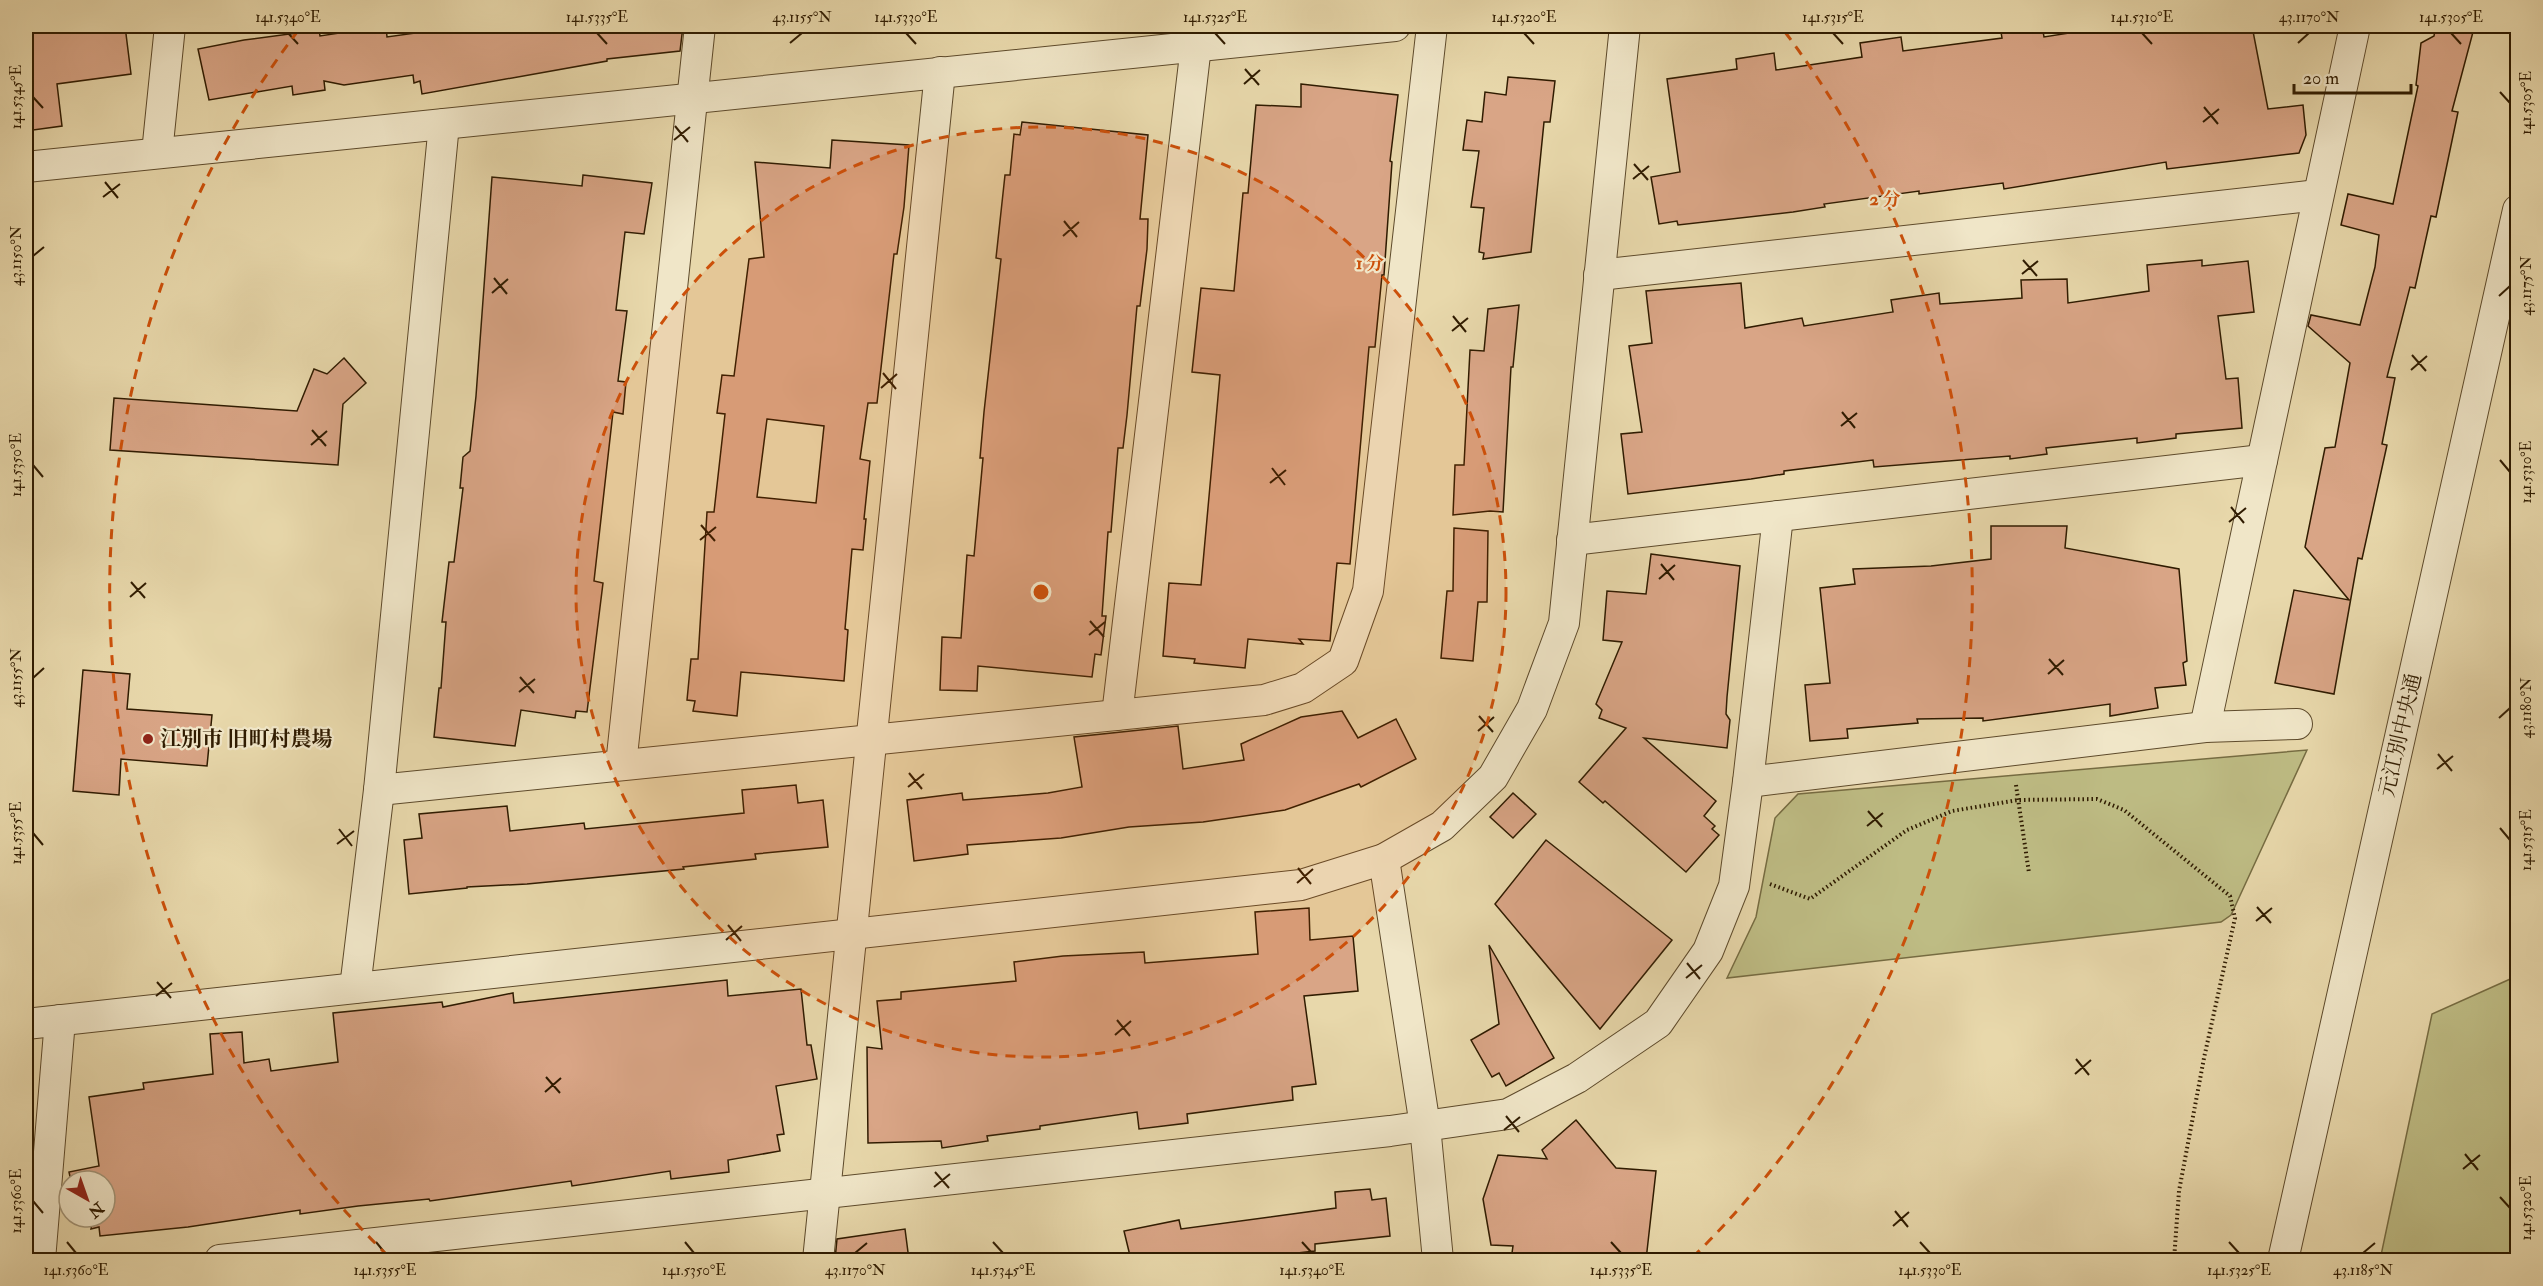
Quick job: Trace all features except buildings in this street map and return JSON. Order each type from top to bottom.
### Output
[{"type":"street","points":[[157,153],[170,26]]},
{"type":"street","points":[[621,765],[700,26]]},
{"type":"street","points":[[26,167],[1395,26]]},
{"type":"street","points":[[380,790],[1264,700],[1303,688],[1343,661],[1368,591],[1432,26]]},
{"type":"street","points":[[26,1024],[1301,885],[1384,859],[1442,826],[1493,777],[1532,709],[1564,623],[1625,26]]},
{"type":"street","points":[[2205,727],[2355,26]]},
{"type":"street","points":[[1117,715],[1196,46]]},
{"type":"street","points":[[818,1260],[940,72]]},
{"type":"street","points":[[356,988],[380,790],[444,124]]},
{"type":"street","points":[[1599,275],[2318,195]]},
{"type":"street","name":"元江別中央通","points":[[2283,1260],[2517,210]]},
{"type":"street","points":[[1572,540],[2262,460]]},
{"type":"street","points":[[220,1260],[265,1258],[1425,1126],[1508,1114],[1577,1078],[1658,1023],[1708,951],[1734,886],[1749,782],[1778,516]]},
{"type":"street","points":[[1749,782],[2205,727],[2297,724]]},
{"type":"street","points":[[1384,859],[1425,1126],[1438,1260]]},
{"type":"street","points":[[40,1260],[60,1020]]},
{"type":"path","points":[[2015,777],[2029,873]]},
{"type":"path","points":[[1768,883],[1810,899],[1907,830],[1952,811],[2018,800],[2097,799],[2124,810],[2230,896],[2235,918],[2204,1058],[2181,1180],[2174,1260]]},
{"type":"shaded area","points":[[2307,750],[2231,915],[2221,922],[1727,978],[1756,917],[1775,818],[1798,794]]},
{"type":"shaded area","points":[[2517,976],[2517,1260],[2380,1260],[2432,1014]]},
{"type":"place","name":"江別市 旧町村農場","points":[[148,739]]}]
